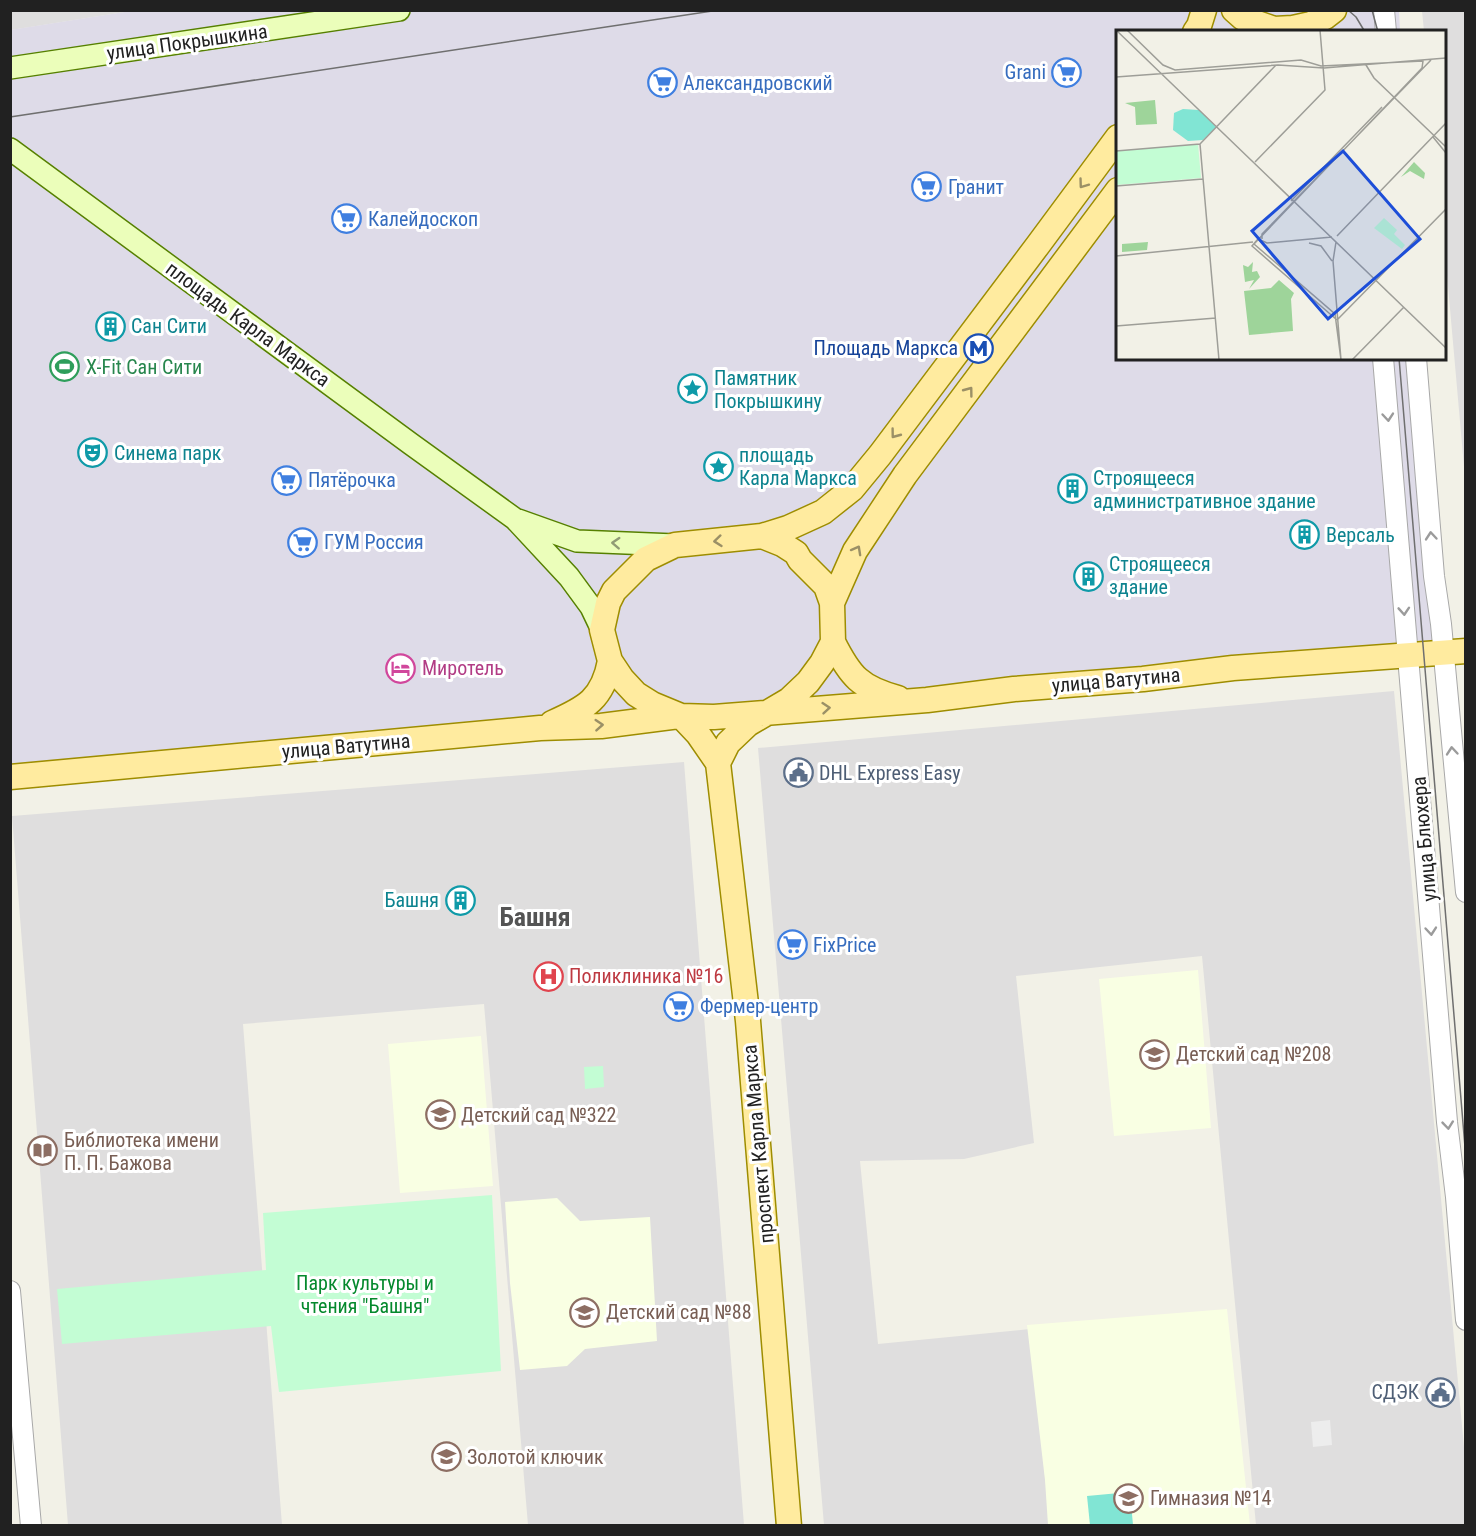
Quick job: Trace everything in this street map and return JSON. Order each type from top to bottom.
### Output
[{"type":"main road","name":"улица Покрышкина","points":[[10,68],[399,10]]},
{"type":"main road","points":[[1196,30],[1204,10]]},
{"type":"main road","points":[[1234,10],[1243,18],[1267,30],[1317,28],[1334,10]]},
{"type":"main road","name":"площадь Карла Маркса","points":[[515,519],[578,541],[675,545],[762,536],[789,528],[823,512],[852,489],[884,449],[1116,140]]},
{"type":"main road","name":"площадь Карла Маркса","points":[[10,149],[515,519],[568,577],[591,607],[602,630],[610,661],[636,694],[652,704],[681,716],[714,717],[767,712]]},
{"type":"main road","name":"площадь Карла Маркса","points":[[832,603],[855,551],[905,475],[1116,193]]},
{"type":"main road","name":"площадь Карла Маркса","points":[[681,716],[698,734],[718,763],[728,743],[748,724],[789,700],[808,682],[822,663],[832,642],[832,603],[826,586],[796,554],[782,544],[762,536]]},
{"type":"main road","name":"площадь Карла Маркса","points":[[602,630],[608,603],[614,591],[646,559],[675,545]]},
{"type":"main road","points":[[832,642],[841,659],[862,683],[874,690],[912,701]]},
{"type":"main road","name":"улица Ватутина","points":[[767,712],[912,701],[1233,668],[1455,651]]},
{"type":"main road","points":[[540,728],[575,713],[589,704],[600,691],[607,676],[610,661]]},
{"type":"main road","name":"улица Ватутина","points":[[10,777],[540,728],[601,726],[681,716]]},
{"type":"main road","name":"проспект Карла Маркса","points":[[718,763],[748,1021],[789,1526]]},
{"type":"street","points":[[1384,10],[1386,30]]},
{"type":"street","name":"улица Блюхера","points":[[1383,360],[1447,1122],[1466,1320]]},
{"type":"street","name":"улица Блюхера","points":[[1416,360],[1434,576],[1455,651],[1466,892]]},
{"type":"street","points":[[10,1291],[31,1526]]},
{"type":"shaded area","points":[[11,10],[131,10],[131,11],[11,30]]},
{"type":"shaded area","name":"площадь Карла Маркса","points":[[137,10],[1399,11],[1400,30],[1116,30],[1116,360],[1416,360],[1444,652],[11,777],[10,30]]},
{"type":"shaded area","points":[[1422,11],[1465,11],[1465,478],[1446,263],[1446,30],[1424,30]]},
{"type":"shaded area","points":[[1394,691],[1465,1458],[1465,1525],[1256,1525],[1202,956],[1016,976],[1034,1143],[964,1159],[860,1161],[878,1344],[1030,1329],[1050,1525],[824,1525],[758,748]]},
{"type":"shaded area","points":[[684,762],[744,1525],[528,1525],[484,1004],[243,1024],[282,1525],[68,1525],[12,816]]},
{"type":"shaded area","name":"Детский сад №208","points":[[1198,970],[1211,1128],[1114,1136],[1099,979]]},
{"type":"shaded area","name":"Детский сад №322","points":[[481,1036],[493,1186],[400,1193],[388,1044]]},
{"type":"shaded area","name":"Детский сад №88","points":[[557,1198],[580,1221],[650,1217],[657,1341],[585,1349],[567,1366],[520,1370],[510,1283],[505,1202]]},
{"type":"shaded area","points":[[1227,1309],[1250,1525],[1048,1525],[1027,1325]]},
{"type":"shaded area","points":[[1330,1420],[1332,1445],[1313,1447],[1311,1422]]},
{"type":"shaded area","points":[[1130,1492],[1133,1525],[1090,1525],[1087,1496]]},
{"type":"green space","points":[[603,1066],[604,1087],[585,1089],[584,1067]]},
{"type":"green space","name":"Парк культуры и чтения \"Башня\"","points":[[492,1195],[501,1371],[279,1392],[271,1326],[62,1344],[57,1289],[266,1270],[263,1213]]},
{"type":"tram line","points":[[10,117],[719,10]]},
{"type":"tram line","points":[[1348,10],[1356,17],[1364,30]]},
{"type":"tram line","points":[[1372,10],[1377,30]]},
{"type":"tram line","points":[[1399,360],[1466,1159]]},
{"type":"place","name":"Grani","points":[[1067,72]]},
{"type":"place","name":"Александровский","points":[[662,83]]},
{"type":"place","name":"Гранит","points":[[927,187]]},
{"type":"place","name":"Калейдоскоп","points":[[347,219]]},
{"type":"place","name":"Сан Сити","points":[[110,326]]},
{"type":"place","name":"Площадь Маркса","points":[[979,348]]},
{"type":"place","name":"X-Fit Сан Сити","points":[[65,367]]},
{"type":"place","name":"Памятник Покрышкину","points":[[693,389]]},
{"type":"place","name":"Синема парк","points":[[93,453]]},
{"type":"place","name":"площадь Карла Маркса","points":[[718,467]]},
{"type":"place","name":"Пятёрочка","points":[[287,480]]},
{"type":"place","name":"Строящееся административное здание","points":[[1072,489]]},
{"type":"place","name":"Версаль","points":[[1305,535]]},
{"type":"place","name":"ГУМ Россия","points":[[303,542]]},
{"type":"place","name":"Строящееся здание","points":[[1088,576]]},
{"type":"place","name":"Миротель","points":[[401,668]]},
{"type":"place","name":"DHL Express Easy","points":[[798,773]]},
{"type":"place","name":"Башня","points":[[460,900]]},
{"type":"place","name":"FixPrice","points":[[792,945]]},
{"type":"place","name":"Поликлиника №16","points":[[548,976]]},
{"type":"place","name":"Фермер-центр","points":[[679,1006]]},
{"type":"place","name":"Детский сад №208","points":[[1155,1054]]},
{"type":"place","name":"Детский сад №322","points":[[440,1115]]},
{"type":"place","name":"Библиотека имени П. П. Бажова","points":[[43,1151]]},
{"type":"place","name":"Детский сад №88","points":[[585,1312]]},
{"type":"place","name":"СДЭК","points":[[1440,1392]]},
{"type":"place","name":"Золотой ключик","points":[[446,1457]]},
{"type":"place","name":"Гимназия №14","points":[[1129,1498]]},
{"type":"district","name":"Башня","points":[[535,917]]}]
